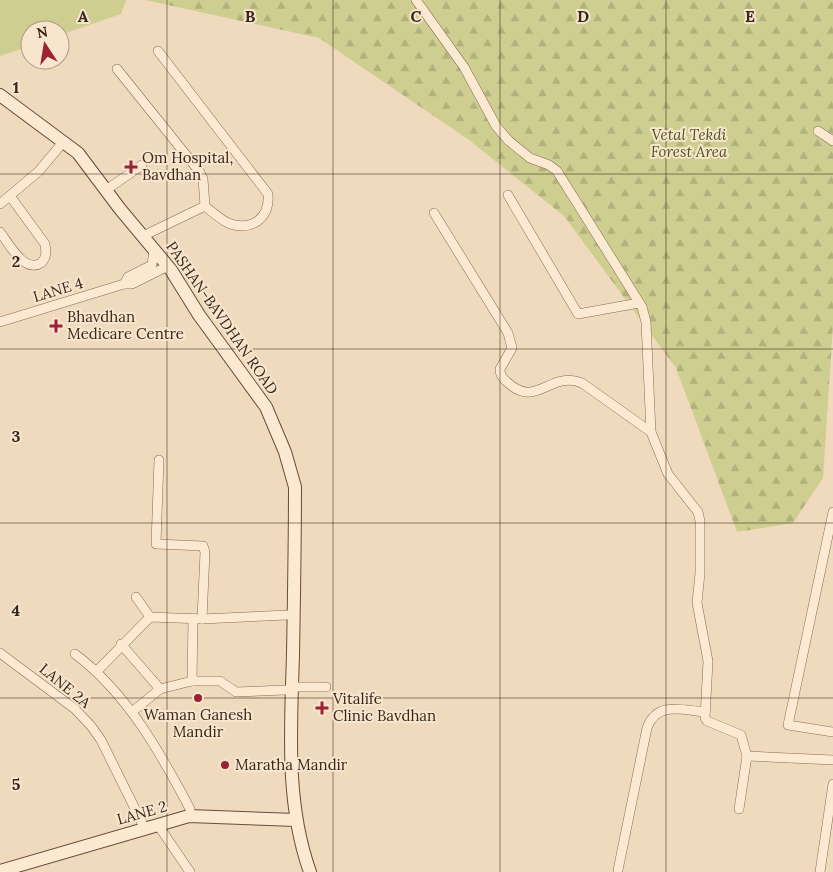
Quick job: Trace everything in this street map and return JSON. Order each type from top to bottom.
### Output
[{"type":"main road","name":"PASHAN-BAVDHAN ROAD","points":[[0,95],[78,153],[168,266],[199,315],[266,408],[285,452],[295,487],[293,590],[288,688]]},
{"type":"main road","name":"PASHAN-BAVDHAN ROAD","points":[[293,590],[288,598],[287,615],[288,688],[293,820],[302,872]]},
{"type":"main road","name":"LANE 2","points":[[0,871],[190,816],[293,820]]},
{"type":"main road","name":"PASHAN-BAVDHAN ROAD","points":[[293,820],[310,872]]},
{"type":"street","points":[[416,0],[464,67],[496,126],[509,141],[530,158],[549,165],[557,172],[640,303],[646,322],[651,432],[668,474],[698,512],[700,521],[700,573],[697,603],[708,661],[705,712],[708,721],[741,736],[747,756],[739,809]]},
{"type":"street","points":[[117,69],[199,171],[203,179],[206,206],[226,222],[238,226],[251,225],[260,221],[267,211],[268,194],[158,51]]},
{"type":"street","points":[[818,131],[833,141]]},
{"type":"street","points":[[0,204],[39,171],[64,141]]},
{"type":"street","points":[[106,190],[142,165]]},
{"type":"street","points":[[508,195],[578,314],[640,303]]},
{"type":"street","points":[[0,232],[18,258],[31,265],[39,264],[44,260],[45,244],[10,196]]},
{"type":"street","points":[[143,236],[206,206]]},
{"type":"street","points":[[434,213],[508,333],[512,348],[500,369],[502,377],[523,393],[537,392],[561,380],[573,380],[582,383],[651,432]]},
{"type":"street","name":"LANE 4","points":[[124,284],[128,277],[152,264],[154,250]]},
{"type":"street","name":"LANE 4","points":[[0,322],[124,284],[132,284],[168,266]]},
{"type":"street","points":[[159,460],[156,544],[203,546],[204,552],[192,681]]},
{"type":"street","points":[[833,512],[788,725],[833,732]]},
{"type":"street","points":[[136,597],[150,617]]},
{"type":"street","points":[[97,671],[150,617],[197,618],[287,615]]},
{"type":"street","points":[[122,644],[160,688]]},
{"type":"street","name":"LANE 2A","points":[[0,652],[75,709],[91,726],[101,740],[145,829]]},
{"type":"street","points":[[75,654],[97,671],[132,712],[190,809]]},
{"type":"street","points":[[132,712],[160,688],[192,681],[220,681],[236,692],[326,687]]},
{"type":"street","points":[[618,870],[647,728],[651,718],[663,709],[705,712]]},
{"type":"street","points":[[747,756],[833,760]]},
{"type":"street","points":[[820,872],[833,784]]},
{"type":"street","points":[[158,825],[190,872]]},
{"type":"green space","points":[[0,0],[126,0],[121,14],[70,32],[70,20],[20,20],[20,49],[0,56]]},
{"type":"green space","name":"Vetal Tekdi Forest Area","points":[[145,0],[833,0],[833,325],[823,478],[793,523],[737,532],[676,368],[564,216],[469,140],[319,38]]},
{"type":"place","name":"Om Hospital, Bavdhan","points":[[131,167]]},
{"type":"place","name":"Bhavdhan Medicare Centre","points":[[56,326]]},
{"type":"place","name":"Waman Ganesh Mandir","points":[[198,698]]},
{"type":"place","name":"Vitalife Clinic Bavdhan","points":[[322,708]]},
{"type":"place","name":"Maratha Mandir","points":[[225,765]]}]
